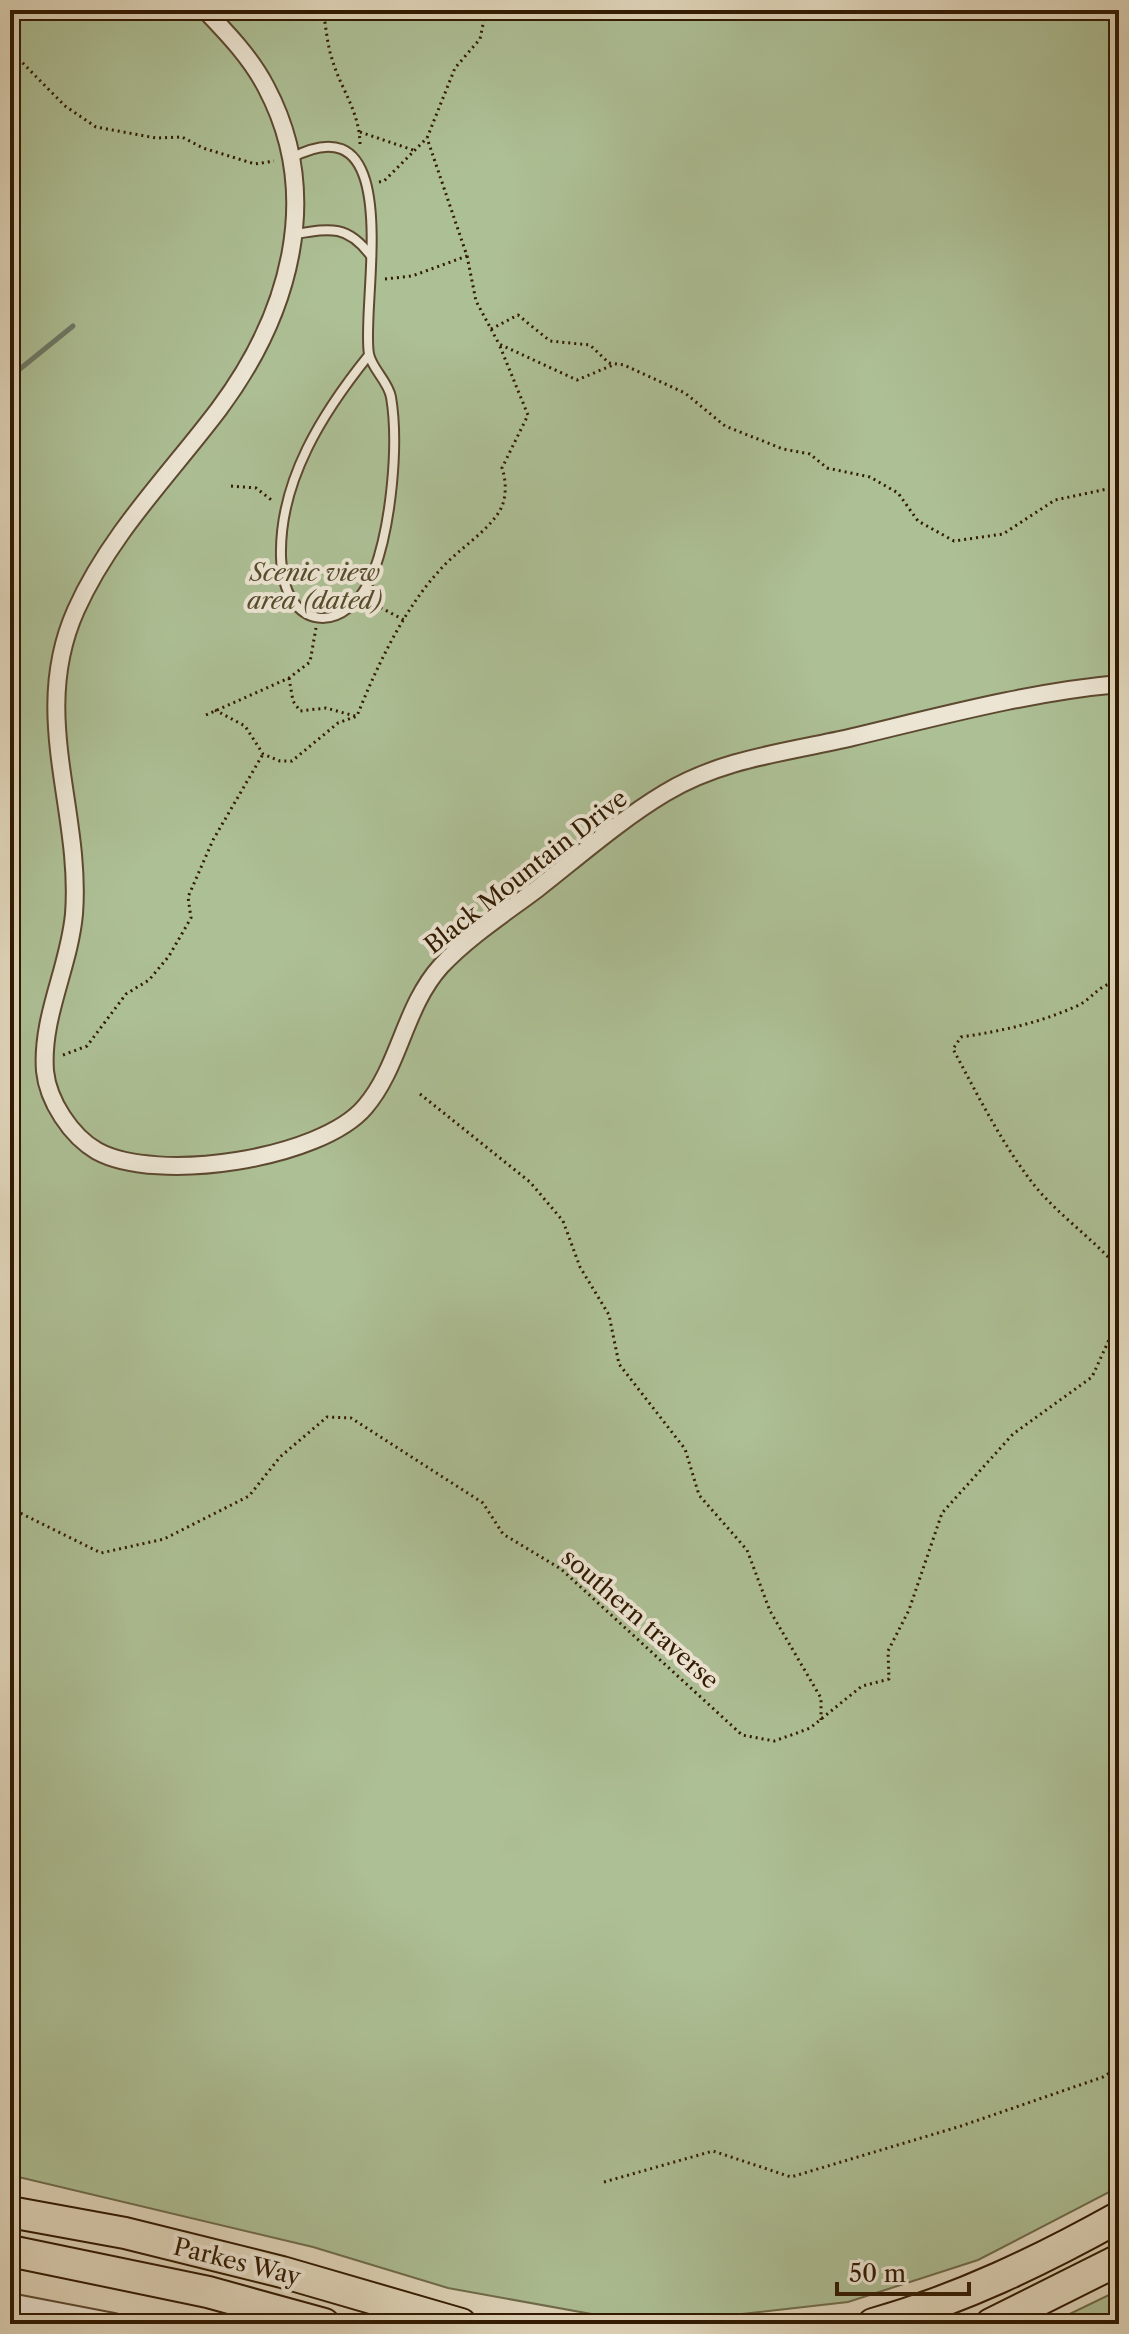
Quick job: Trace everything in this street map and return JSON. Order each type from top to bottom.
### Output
[{"type":"highway","name":"Parkes Way","points":[[10,2212],[125,2233],[199,2251],[461,2324]]},
{"type":"highway","points":[[873,2324],[976,2291],[1119,2217]]},
{"type":"highway","name":"Parkes Way","points":[[10,2251],[194,2288],[324,2324]]},
{"type":"highway","points":[[991,2324],[1119,2260]]},
{"type":"street","name":"Black Mountain Drive","points":[[205,10],[242,50],[265,85],[283,123],[297,191],[296,234],[286,286],[247,368],[95,573],[74,614],[63,649],[56,686],[58,770],[73,873],[74,915],[69,950],[48,1022],[45,1056],[48,1085],[63,1118],[97,1151],[157,1167],[186,1165],[292,1147],[329,1134],[353,1119],[369,1103],[417,1001],[439,968],[498,919],[665,793],[713,770],[768,754],[1063,690],[1119,684]]},
{"type":"street","points":[[10,2304],[114,2324]]},
{"type":"lane","points":[[291,158],[306,150],[327,147],[359,162],[368,184],[373,281],[369,355],[390,393],[393,435],[384,527],[374,569],[361,597],[349,610],[323,619],[300,609],[289,600],[283,585],[281,542],[286,512],[299,467],[319,422],[369,355]]},
{"type":"lane","points":[[296,234],[329,229],[344,232],[359,239],[372,256]]},
{"type":"path","points":[[323,10],[332,61],[349,95],[360,132],[359,162]]},
{"type":"path","points":[[368,184],[384,181],[427,138],[455,68],[480,39],[486,10]]},
{"type":"path","points":[[10,50],[65,106],[96,127],[156,138],[182,137],[203,148],[255,164],[291,158]]},
{"type":"path","points":[[360,132],[415,150]]},
{"type":"path","points":[[215,710],[245,726],[263,754],[280,761],[292,761],[338,723],[357,716],[387,649],[439,571],[499,514],[507,484],[502,468],[528,415],[499,344],[476,301],[467,256],[427,138]]},
{"type":"path","points":[[373,281],[412,276],[467,256]]},
{"type":"path","points":[[491,329],[518,315],[550,341],[590,345],[609,363],[685,393],[725,426],[783,449],[810,454],[827,468],[870,477],[898,493],[918,521],[954,541],[1003,534],[1055,500],[1112,488],[1119,491]]},
{"type":"path","points":[[499,344],[577,380],[615,364]]},
{"type":"path","points":[[231,486],[256,488],[286,512]]},
{"type":"path","points":[[361,597],[406,621]]},
{"type":"path","points":[[206,715],[289,678],[310,662],[313,632],[323,619]]},
{"type":"path","points":[[289,678],[293,701],[300,711],[326,708],[357,716]]},
{"type":"path","points":[[45,1056],[70,1055],[87,1046],[126,994],[149,980],[169,956],[191,918],[188,897],[213,840],[263,754]]},
{"type":"path","points":[[1119,982],[1105,983],[1080,1004],[1013,1029],[961,1037],[953,1049],[1029,1178],[1062,1214],[1095,1241],[1119,1269]]},
{"type":"path","points":[[420,1094],[530,1182],[563,1221],[580,1267],[609,1315],[619,1364],[685,1449],[699,1495],[747,1550],[770,1611],[821,1698],[821,1720]]},
{"type":"path","points":[[10,1113],[20,1115]]},
{"type":"path","name":"southern traverse","points":[[10,1508],[101,1553],[164,1539],[249,1496],[280,1457],[327,1417],[351,1418],[483,1503],[503,1534],[561,1569],[742,1735],[774,1741],[810,1728],[862,1686],[889,1679],[888,1651],[909,1610],[942,1513],[1013,1434],[1092,1377],[1119,1318]]},
{"type":"path","points":[[604,2182],[713,2151],[791,2177],[961,2126],[1103,2077],[1119,2067]]},
{"type":"green space","name":"Scenic view area (dated)","points":[[10,10],[1119,10],[1119,2187],[978,2260],[848,2302],[680,2321],[619,2319],[448,2288],[313,2247],[10,2175]]},
{"type":"green space","points":[[1119,2290],[1119,2324],[1049,2324]]},
{"type":"waterway","points":[[10,377],[73,326]]}]
